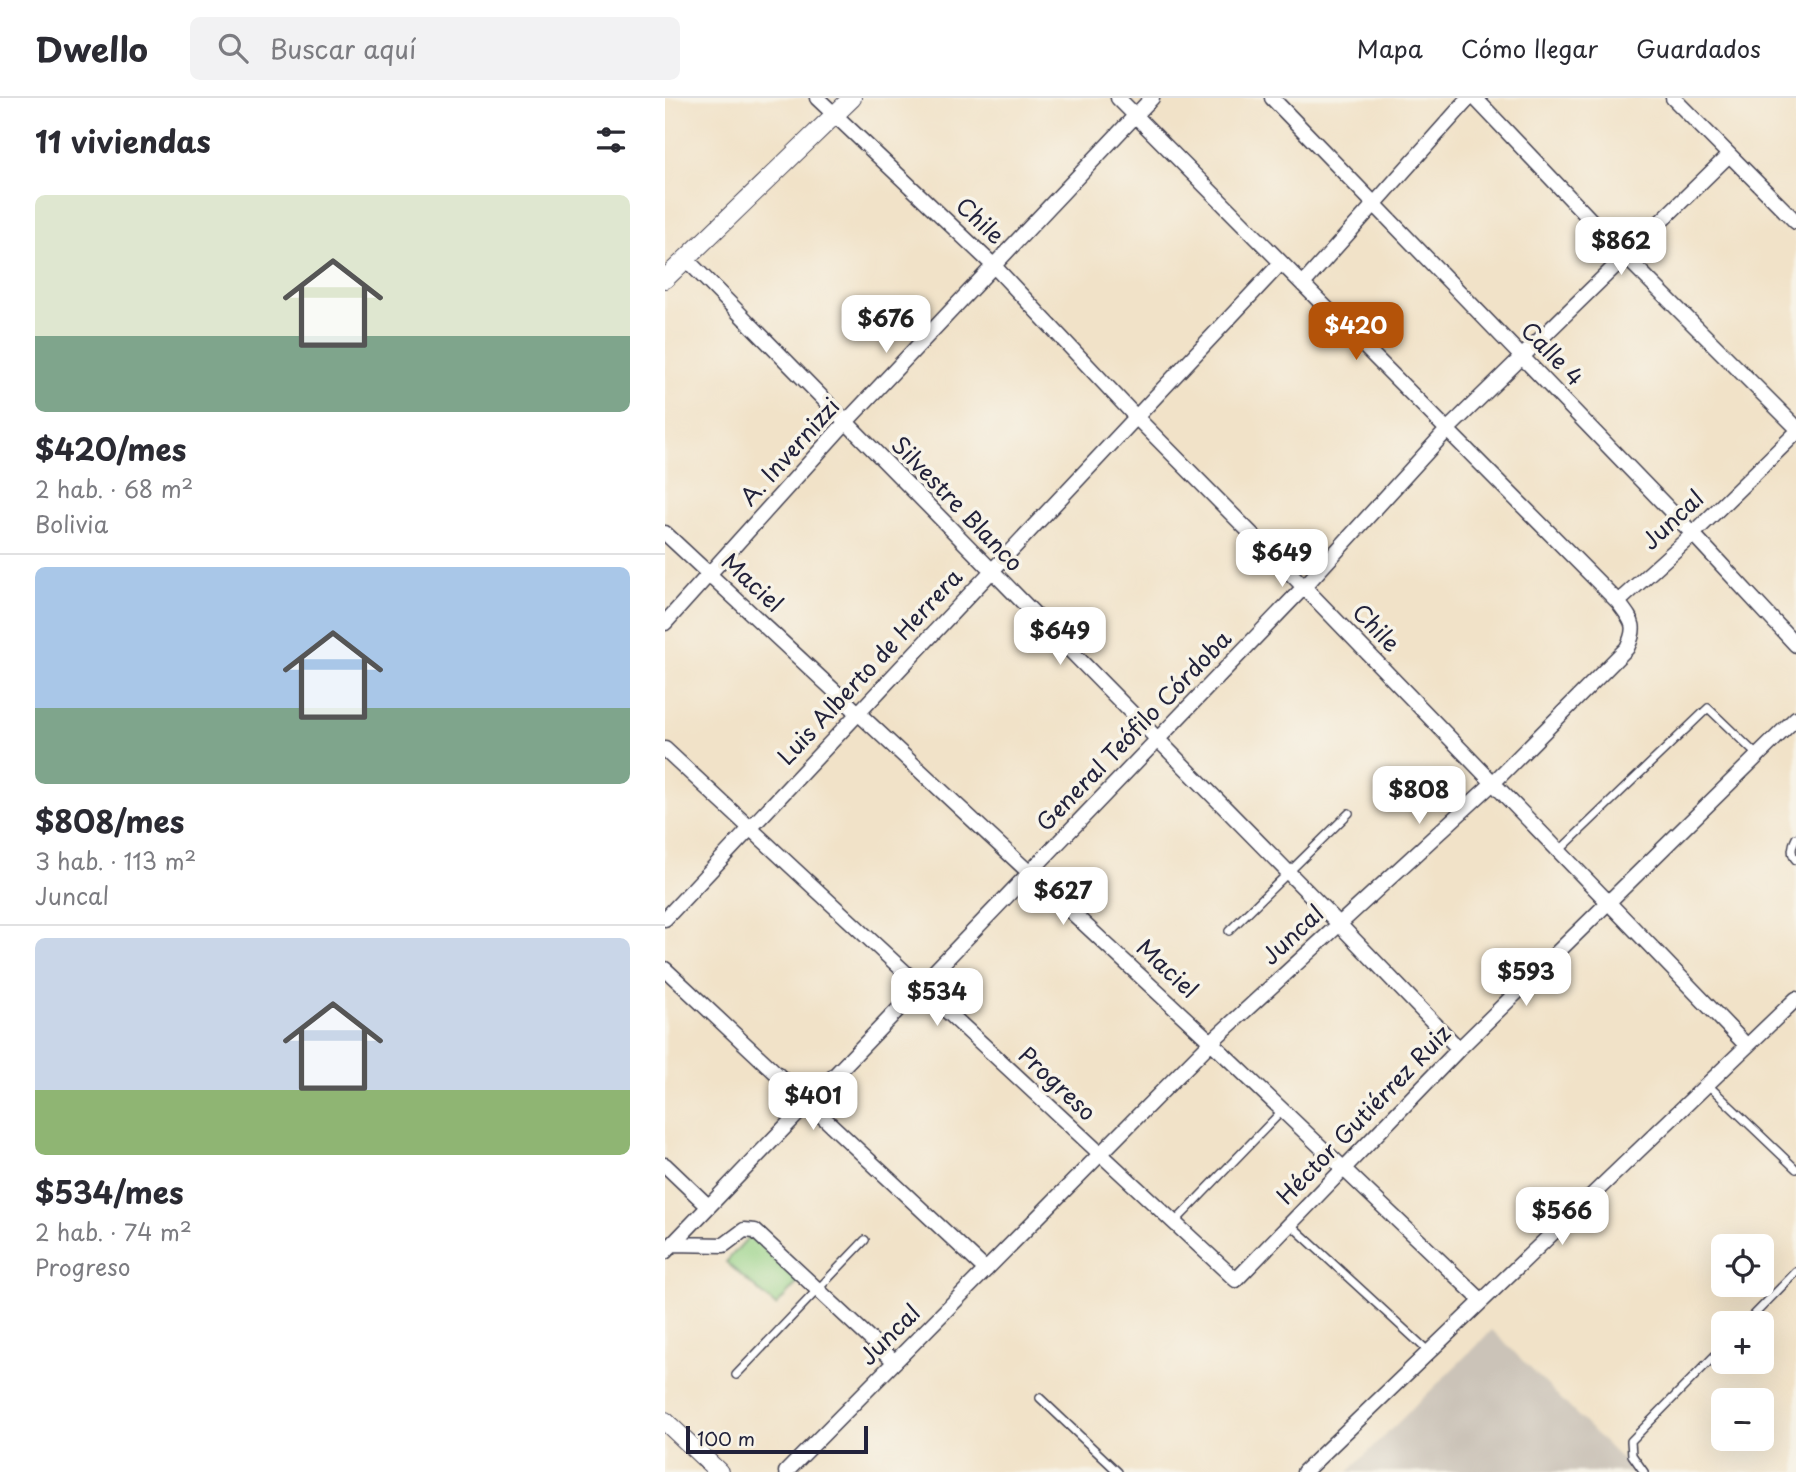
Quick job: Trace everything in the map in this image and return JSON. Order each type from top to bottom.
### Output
[{"type":"street","name":"Chile","points":[[817,98],[994,266],[1136,417],[1494,782],[1607,903],[1747,1046]]},
{"type":"street","points":[[665,279],[852,98]]},
{"type":"street","points":[[1118,98],[1618,602]]},
{"type":"street","name":"A. Invernizzi","points":[[665,623],[846,422],[1152,98]]},
{"type":"street","name":"Calle 4","points":[[1272,98],[1375,202],[1796,645]]},
{"type":"street","points":[[1303,284],[1469,98]]},
{"type":"street","points":[[1475,98],[1625,256],[1796,427]]},
{"type":"street","points":[[1673,98],[1796,222]]},
{"type":"street","name":"General Teófilo Córdoba","points":[[669,1248],[1304,587],[1448,429],[1728,155]]},
{"type":"street","name":"Silvestre Blanco","points":[[686,259],[1459,1049]]},
{"type":"street","name":"Luis Alberto de Herrera","points":[[665,919],[1281,263]]},
{"type":"street","name":"Juncal","points":[[786,1472],[1212,1042],[1494,782],[1627,648],[1633,635],[1633,622],[1618,602],[1693,534],[1796,433]]},
{"type":"street","name":"Maciel","points":[[665,533],[1212,1042],[1481,1300]]},
{"type":"street","name":"Héctor Gutiérrez Ruiz","points":[[1235,1280],[1459,1049],[1796,718]]},
{"type":"street","name":"Progreso","points":[[665,749],[1235,1280]]},
{"type":"street","points":[[665,969],[986,1270]]},
{"type":"street","points":[[1304,1472],[1796,999]]},
{"type":"street","points":[[665,1165],[708,1206]]},
{"type":"street","points":[[669,1248],[724,1245],[744,1230],[755,1231],[894,1362]]},
{"type":"street","points":[[665,1421],[719,1472]]},
{"type":"lane","points":[[1559,851],[1708,708],[1757,756]]},
{"type":"lane","points":[[1229,930],[1349,813]]},
{"type":"lane","points":[[1796,838],[1792,846],[1796,860]]},
{"type":"lane","points":[[1708,1085],[1796,1170]]},
{"type":"lane","points":[[1174,1223],[1284,1110]]},
{"type":"lane","points":[[1290,1224],[1428,1351]]},
{"type":"lane","points":[[736,1375],[865,1240]]},
{"type":"lane","points":[[1758,1311],[1796,1272]]},
{"type":"lane","points":[[1644,1472],[1632,1455],[1631,1441],[1711,1359]]},
{"type":"lane","points":[[1040,1398],[1118,1472]]},
{"type":"shaded area","points":[[1492,1330],[1634,1472],[1348,1472]]},
{"type":"green space","points":[[751,1234],[801,1279],[776,1306],[726,1262]]}]
